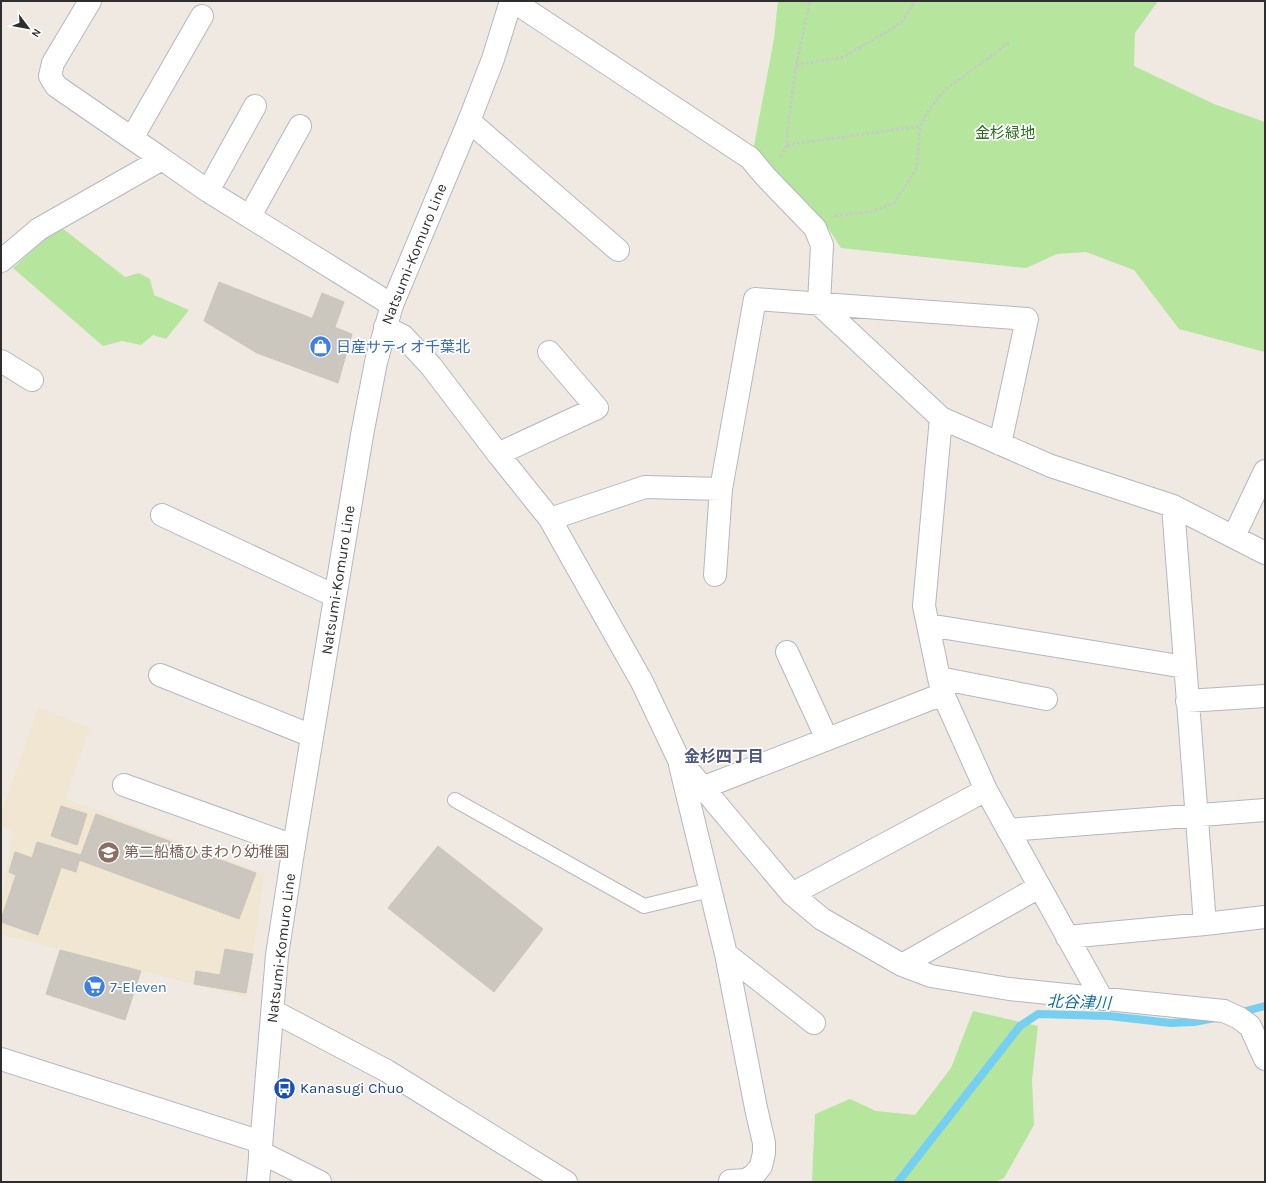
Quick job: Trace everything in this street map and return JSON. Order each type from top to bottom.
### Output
[{"type":"street","points":[[90,1],[53,63],[50,76],[56,86],[208,191],[392,305]]},
{"type":"street","points":[[512,1],[750,158],[765,176],[815,228],[822,245],[819,304],[941,418],[1051,466],[1173,506],[1265,553]]},
{"type":"street","name":"Natsumi-Komuro Line","points":[[258,1182],[277,955],[335,596],[376,362],[392,305],[469,121],[493,59],[512,1]]},
{"type":"street","points":[[132,138],[202,16]]},
{"type":"street","points":[[208,191],[255,106]]},
{"type":"street","points":[[469,121],[618,250]]},
{"type":"street","points":[[250,216],[300,126]]},
{"type":"street","points":[[1,261],[39,229],[162,158]]},
{"type":"street","points":[[715,575],[721,490],[756,299],[1027,319],[1000,444]]},
{"type":"street","points":[[385,326],[403,336],[431,366],[550,519],[642,682],[678,758],[726,954],[764,1143],[764,1153],[761,1166],[754,1175],[746,1180],[730,1181]]},
{"type":"street","points":[[498,454],[598,408],[549,352]]},
{"type":"street","points":[[1,361],[32,380]]},
{"type":"street","points":[[941,418],[924,606],[941,686],[986,790],[1102,999]]},
{"type":"street","points":[[1234,536],[1265,471]]},
{"type":"street","points":[[550,519],[645,487],[721,490]]},
{"type":"street","points":[[1173,506],[1205,924]]},
{"type":"street","points":[[162,516],[335,596]]},
{"type":"street","points":[[928,625],[1185,667]]},
{"type":"street","points":[[787,652],[827,739]]},
{"type":"street","points":[[160,675],[312,736]]},
{"type":"street","points":[[702,788],[827,739],[941,686],[1046,699]]},
{"type":"street","points":[[1187,701],[1265,696]]},
{"type":"street","points":[[678,758],[792,894],[822,919],[902,965],[931,976],[1009,989],[1224,1011],[1239,1018],[1250,1026],[1265,1059]]},
{"type":"street","points":[[124,786],[294,846]]},
{"type":"street","points":[[792,894],[986,790]]},
{"type":"street","points":[[1008,830],[1265,810]]},
{"type":"street","points":[[902,965],[1039,887]]},
{"type":"street","points":[[1067,937],[1265,917]]},
{"type":"street","points":[[726,954],[814,1023]]},
{"type":"street","points":[[273,1011],[387,1071],[566,1182]]},
{"type":"street","points":[[1,1059],[261,1147],[320,1182]]},
{"type":"lane","points":[[456,800],[644,906],[710,890]]},
{"type":"path","points":[[765,176],[778,162],[787,145],[787,134],[796,65],[810,1]]},
{"type":"path","points":[[796,65],[843,57],[890,30],[902,21],[915,1]]},
{"type":"path","points":[[815,228],[821,218],[873,211],[894,203],[917,166],[920,126],[930,108],[946,89],[1010,42]]},
{"type":"path","points":[[787,145],[920,126]]},
{"type":"shaded area","name":"第二船橋ひまわり幼稚園","points":[[39,707],[90,728],[65,798],[264,874],[247,998],[1,934],[1,905],[13,831],[1,826],[1,813]]},
{"type":"green space","name":"金杉緑地","points":[[778,1],[1158,1],[1135,33],[1134,66],[1214,104],[1265,122],[1265,352],[1179,329],[1134,270],[1086,252],[1057,254],[1026,268],[841,248],[822,219],[753,151],[774,39]]},
{"type":"green space","points":[[62,228],[125,277],[139,273],[150,279],[154,295],[189,310],[166,339],[153,335],[141,345],[122,341],[103,346],[13,268],[49,235]]},
{"type":"green space","points":[[973,1011],[1038,1026],[1032,1080],[1034,1125],[1004,1178],[995,1182],[812,1182],[815,1114],[850,1099],[876,1111],[915,1115],[951,1068]]},
{"type":"building","points":[[219,282],[352,334],[338,383],[257,353],[204,321]]},
{"type":"building","points":[[322,293],[344,302],[335,327],[312,319]]},
{"type":"building","points":[[61,806],[87,814],[77,845],[51,836]]},
{"type":"building","points":[[96,814],[256,873],[239,919],[79,860]]},
{"type":"building","points":[[37,842],[81,855],[76,872],[32,858]]},
{"type":"building","points":[[438,846],[543,929],[494,992],[388,908]]},
{"type":"building","points":[[15,852],[61,868],[38,935],[1,922],[16,875],[9,872]]},
{"type":"building","points":[[225,949],[253,954],[246,993],[194,984],[196,971],[220,975]]},
{"type":"building","points":[[60,950],[141,971],[125,1020],[46,994]]},
{"type":"waterway","name":"北谷津川","points":[[1238,1013],[1265,1006]]},
{"type":"waterway","name":"北谷津川","points":[[898,1182],[1020,1026],[1038,1014],[1109,1016],[1171,1023],[1194,1022],[1215,1018]]},
{"type":"place","name":"日産サティオ千葉北","points":[[320,347]]},
{"type":"place","name":"第二船橋ひまわり幼稚園","points":[[108,852]]},
{"type":"place","name":"7-Eleven","points":[[95,987]]},
{"type":"place","name":"Kanasugi Chuo","points":[[284,1088]]},
{"type":"district","name":"金杉四丁目","points":[[724,756]]}]
